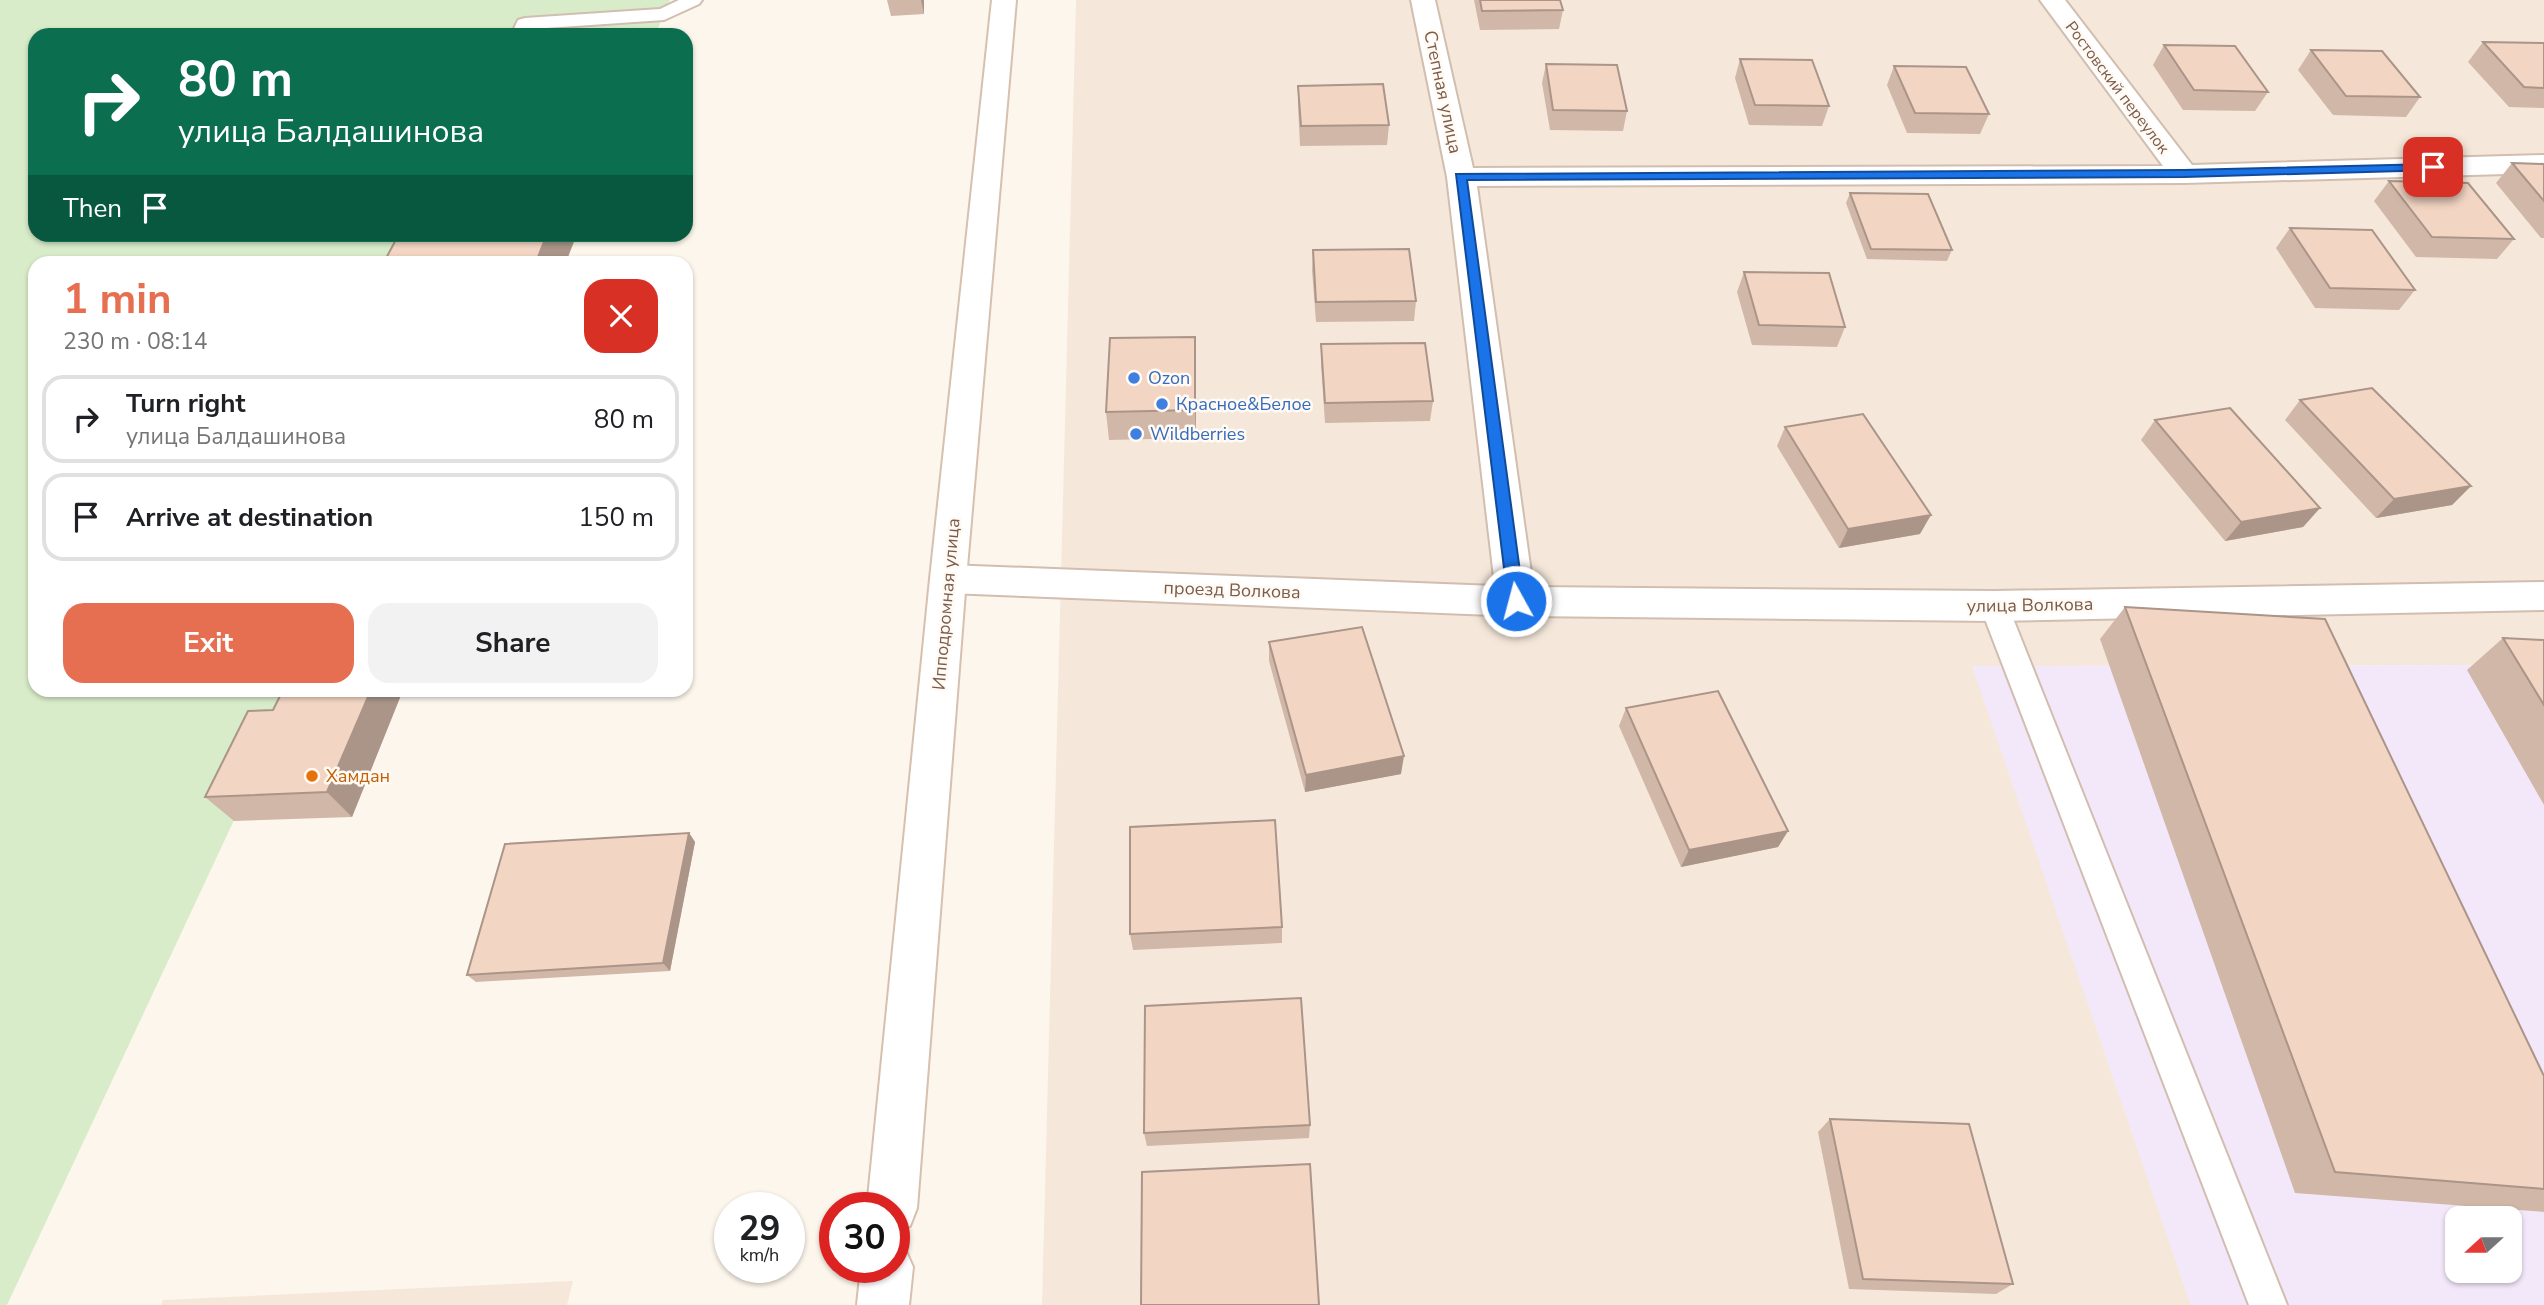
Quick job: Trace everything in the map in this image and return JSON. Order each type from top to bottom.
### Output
[{"type":"street","name":"Ипподромная улица","points":[[893,1192],[948,579],[1004,0]]},
{"type":"street","name":"Степная улица","points":[[1423,0],[1461,177],[1516,601]]},
{"type":"street","name":"Ростовский переулок","points":[[2052,0],[2184,174]]},
{"type":"street","points":[[1461,177],[2184,174],[2544,164]]},
{"type":"street","name":"проезд Волкова","points":[[948,579],[1516,601]]},
{"type":"street","name":"улица Волкова","points":[[1516,601],[1994,606],[2544,596]]},
{"type":"street","points":[[883,1305],[885,1283]]},
{"type":"lane","points":[[523,28],[536,0]]},
{"type":"lane","points":[[532,28],[664,14],[693,0]]},
{"type":"lane","points":[[1994,606],[2268,1305]]},
{"type":"shaded area","points":[[1076,0],[2544,0],[2544,665],[1973,666],[2191,1305],[1042,1305]]},
{"type":"shaded area","points":[[2544,665],[2544,1305],[2191,1305],[1972,666]]},
{"type":"shaded area","points":[[573,1281],[567,1305],[161,1305],[163,1300]]},
{"type":"green space","points":[[0,0],[670,0],[658,28],[28,28],[28,242],[574,242],[568,256],[28,256],[28,697],[292,697],[7,1305],[0,1305]]},
{"type":"building","points":[[1480,0],[1560,0],[1563,10],[1482,11]]},
{"type":"building","points":[[2483,42],[2544,43],[2544,88],[2524,87]]},
{"type":"building","points":[[2164,45],[2235,46],[2268,92],[2194,90]]},
{"type":"building","points":[[2311,50],[2382,51],[2420,97],[2346,96]]},
{"type":"building","points":[[1740,59],[1812,60],[1829,106],[1755,105]]},
{"type":"building","points":[[1546,64],[1617,65],[1627,111],[1553,110]]},
{"type":"building","points":[[1894,66],[1966,67],[1989,114],[1915,113]]},
{"type":"building","points":[[1383,84],[1389,125],[1301,126],[1298,86]]},
{"type":"building","points":[[2512,163],[2544,164],[2544,201]]},
{"type":"building","points":[[2389,181],[2468,183],[2514,239],[2432,237]]},
{"type":"building","points":[[1850,193],[1928,194],[1952,250],[1871,249]]},
{"type":"building","points":[[2290,228],[2372,230],[2415,290],[2330,288]]},
{"type":"building","points":[[395,242],[544,242],[538,256],[387,256]]},
{"type":"building","points":[[1409,249],[1416,301],[1316,302],[1313,250]]},
{"type":"building","points":[[1744,272],[1829,273],[1845,327],[1759,325]]},
{"type":"building","points":[[1195,337],[1195,410],[1106,412],[1110,338]]},
{"type":"building","points":[[1425,343],[1433,401],[1325,403],[1321,344]]},
{"type":"building","points":[[2372,388],[2471,486],[2394,499],[2300,400]]},
{"type":"building","points":[[2230,408],[2320,508],[2241,522],[2155,420]]},
{"type":"building","points":[[1863,414],[1931,515],[1848,529],[1785,427]]},
{"type":"building","points":[[2125,607],[2325,619],[2544,1076],[2544,1189],[2335,1172]]},
{"type":"building","points":[[1362,627],[1404,756],[1306,775],[1269,642]]},
{"type":"building","points":[[2503,638],[2544,640],[2544,705]]},
{"type":"building","points":[[1718,691],[1788,831],[1689,850],[1626,708]]},
{"type":"building","points":[[280,697],[368,697],[327,792],[205,797],[248,711],[273,710]]},
{"type":"building","points":[[1275,820],[1282,927],[1130,934],[1130,827]]},
{"type":"building","points":[[689,833],[663,963],[467,975],[505,844]]},
{"type":"building","points":[[1301,998],[1310,1125],[1144,1133],[1145,1006]]},
{"type":"building","points":[[1830,1119],[1969,1124],[2013,1284],[1863,1279]]},
{"type":"building","points":[[1310,1164],[1319,1305],[1141,1305],[1142,1172]]},
{"type":"place","name":"Ozon","points":[[1134,378]]},
{"type":"place","name":"Красное&Белое","points":[[1162,404]]},
{"type":"place","name":"Wildberries","points":[[1136,434]]},
{"type":"place","name":"Хамдан","points":[[312,776]]},
{"type":"route","points":[[1516,601],[1461,177],[2184,174],[2433,167]]}]
